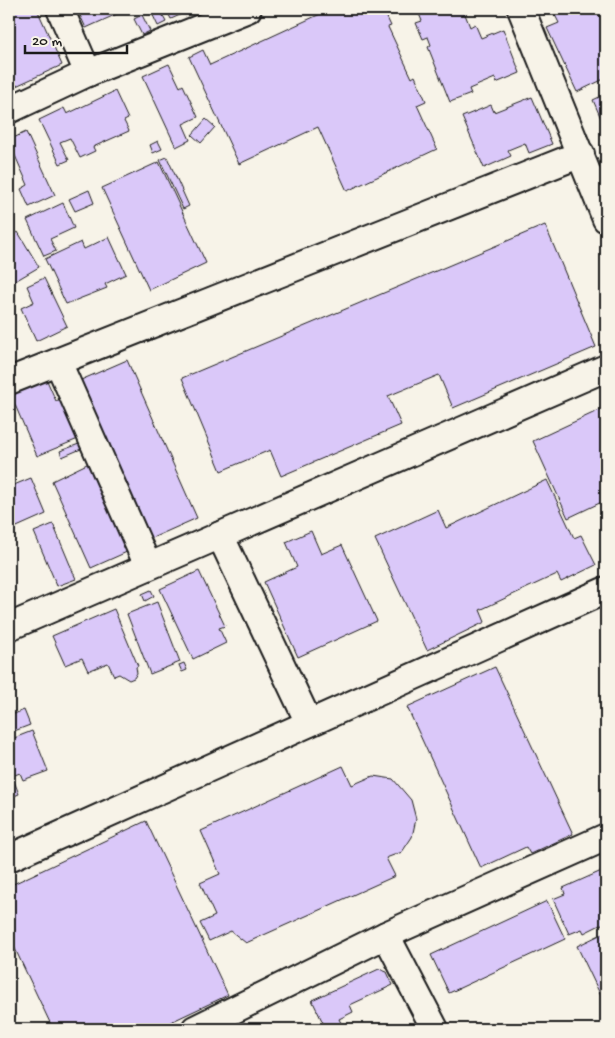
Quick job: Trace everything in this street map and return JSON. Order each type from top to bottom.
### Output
[{"type":"street","points":[[60,9],[88,73]]},
{"type":"street","points":[[9,110],[88,73],[248,9]]},
{"type":"street","points":[[521,9],[606,219]]},
{"type":"street","points":[[9,382],[581,154]]},
{"type":"street","points":[[58,362],[148,566]]},
{"type":"street","points":[[9,627],[606,368]]},
{"type":"street","points":[[220,535],[309,723]]},
{"type":"street","points":[[9,858],[606,590]]},
{"type":"street","points":[[195,1029],[386,934],[606,837]]},
{"type":"street","points":[[386,934],[435,1029]]},
{"type":"building","points":[[9,9],[37,9],[62,65],[16,86],[9,69]]},
{"type":"building","points":[[77,9],[128,9],[86,28]]},
{"type":"building","points":[[150,9],[159,9],[166,22],[158,26]]},
{"type":"building","points":[[166,9],[177,9],[180,15],[171,19]]},
{"type":"building","points":[[331,9],[383,9],[391,26],[388,27],[412,78],[415,76],[426,101],[417,105],[437,149],[347,191],[318,127],[239,164],[189,57],[203,50],[210,65]]},
{"type":"building","points":[[417,9],[463,9],[470,27],[475,24],[481,38],[503,29],[520,73],[496,83],[495,78],[469,89],[471,94],[450,102],[428,47],[431,45],[428,37],[423,39],[416,23],[422,21]]},
{"type":"building","points":[[552,9],[597,9],[606,28],[606,78],[577,92],[547,28],[559,23]]},
{"type":"building","points":[[142,15],[150,31],[142,35],[134,19]]},
{"type":"building","points":[[169,64],[180,87],[183,85],[198,117],[183,124],[190,140],[176,147],[143,76]]},
{"type":"building","points":[[115,91],[128,119],[124,121],[129,131],[93,147],[95,151],[80,158],[70,138],[60,142],[69,160],[60,164],[39,120],[64,108],[67,114]]},
{"type":"building","points":[[606,94],[606,130],[593,100]]},
{"type":"building","points":[[532,97],[552,144],[529,153],[525,143],[508,150],[511,156],[484,168],[462,117],[491,105],[494,112]]},
{"type":"building","points":[[206,119],[215,127],[201,143],[192,135]]},
{"type":"building","points":[[26,132],[55,195],[29,207],[21,189],[28,185],[9,142],[9,140]]},
{"type":"building","points":[[158,141],[162,149],[153,153],[150,145]]},
{"type":"building","points":[[167,157],[189,206],[183,209],[160,160]]},
{"type":"building","points":[[159,162],[206,263],[149,290],[102,188]]},
{"type":"building","points":[[89,190],[94,203],[75,211],[69,199]]},
{"type":"building","points":[[63,203],[74,228],[50,239],[56,251],[44,256],[27,220]]},
{"type":"building","points":[[545,225],[596,347],[453,408],[439,375],[388,396],[401,425],[281,476],[270,450],[221,471],[182,378]]},
{"type":"building","points":[[18,232],[39,267],[10,284],[9,238]]},
{"type":"building","points":[[109,237],[126,274],[105,284],[107,288],[66,304],[45,259],[81,242],[84,249]]},
{"type":"building","points":[[44,278],[67,326],[36,341],[21,308],[34,302],[27,286]]},
{"type":"building","points":[[127,360],[197,518],[150,539],[81,380]]},
{"type":"building","points":[[45,376],[56,401],[60,399],[78,439],[37,456],[9,391]]},
{"type":"building","points":[[606,407],[606,500],[568,518],[533,441]]},
{"type":"building","points":[[79,444],[81,449],[62,457],[60,451]]},
{"type":"building","points":[[89,463],[129,551],[91,568],[52,481]]},
{"type":"building","points":[[31,478],[46,514],[10,530],[9,487]]},
{"type":"building","points":[[547,480],[574,538],[581,535],[596,565],[561,582],[557,574],[480,610],[485,622],[427,650],[375,539],[438,510],[446,528]]},
{"type":"building","points":[[53,524],[76,579],[57,586],[34,532]]},
{"type":"building","points":[[311,531],[321,554],[342,545],[377,621],[298,657],[264,582],[297,567],[286,542]]},
{"type":"building","points":[[199,571],[225,626],[219,628],[226,643],[193,659],[160,589]]},
{"type":"building","points":[[151,590],[154,596],[145,601],[142,594]]},
{"type":"building","points":[[157,602],[180,662],[150,674],[127,614]]},
{"type":"building","points":[[114,609],[138,666],[136,667],[137,673],[134,678],[129,680],[119,674],[114,676],[108,663],[88,671],[82,658],[65,665],[52,636]]},
{"type":"building","points":[[184,663],[187,670],[182,672],[179,665]]},
{"type":"building","points":[[495,667],[573,834],[530,854],[526,847],[481,868],[407,707]]},
{"type":"building","points":[[24,710],[30,725],[9,733],[9,716]]},
{"type":"building","points":[[32,731],[48,771],[23,780],[20,773],[12,776],[19,794],[9,798],[9,740]]},
{"type":"building","points":[[343,766],[352,785],[373,776],[393,779],[411,800],[416,819],[412,837],[402,852],[386,858],[395,876],[246,943],[231,931],[209,941],[200,923],[215,916],[200,883],[220,874],[201,831]]},
{"type":"building","points":[[146,821],[228,995],[156,1029],[53,1029],[9,936],[9,886]]},
{"type":"building","points":[[606,869],[606,922],[584,933],[582,929],[569,934],[553,899],[565,894],[563,888]]},
{"type":"building","points":[[547,901],[565,939],[449,993],[431,955]]},
{"type":"building","points":[[606,932],[606,993],[601,996],[577,946]]},
{"type":"building","points":[[379,969],[387,972],[393,985],[350,1005],[353,1012],[339,1019],[344,1029],[326,1029],[312,1000]]}]
